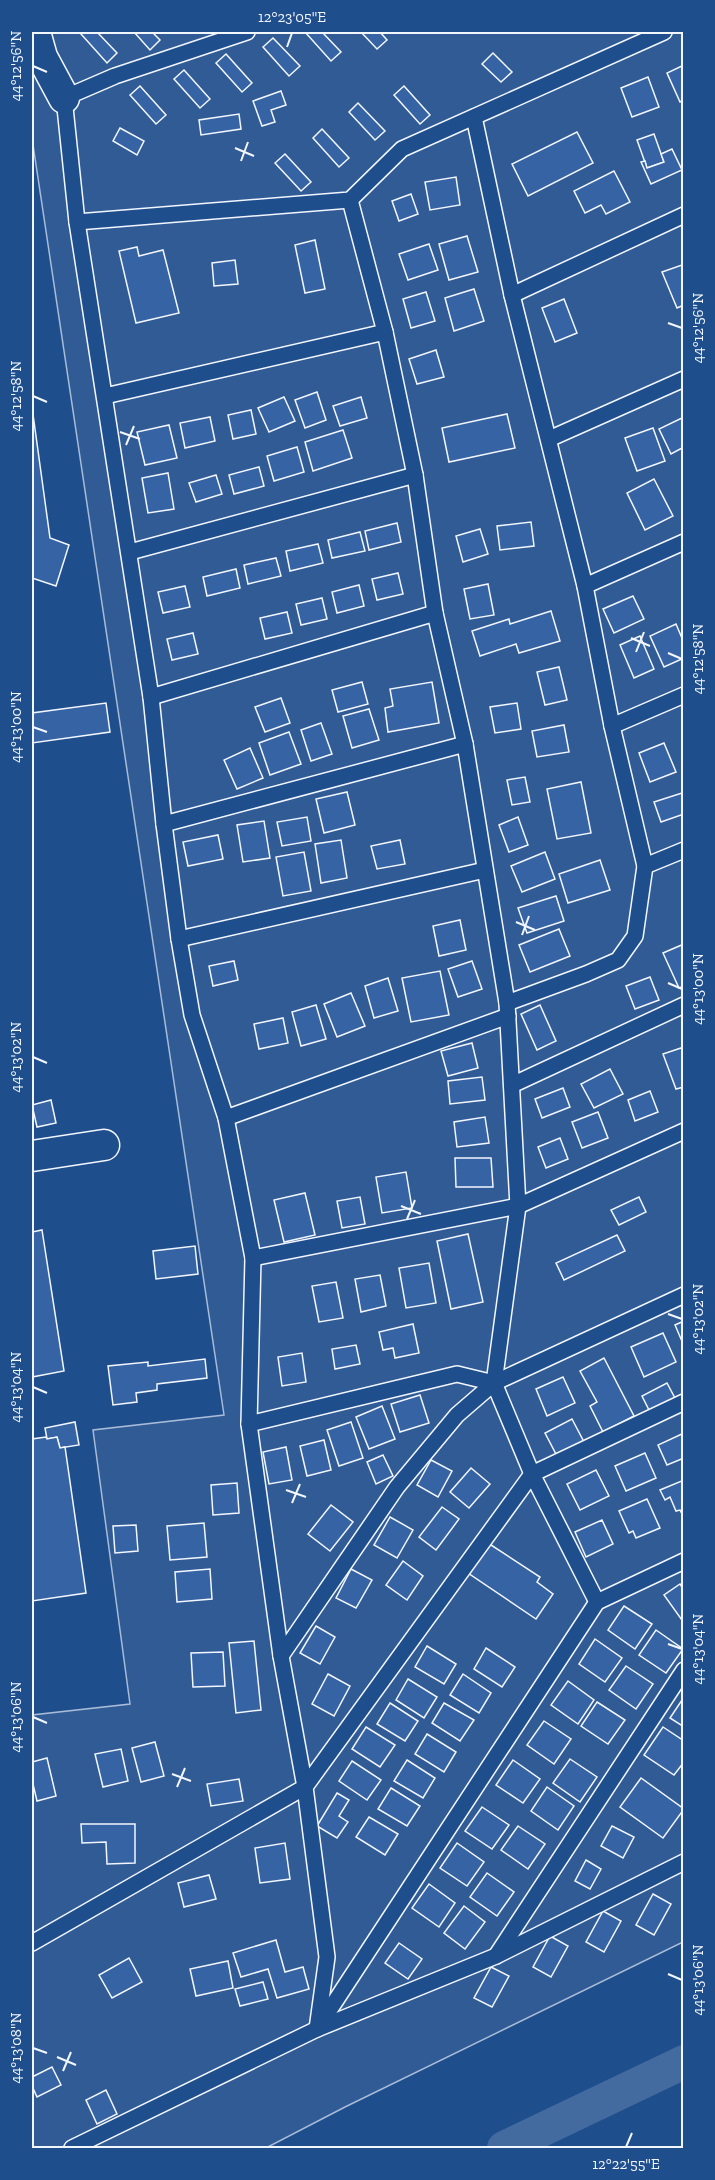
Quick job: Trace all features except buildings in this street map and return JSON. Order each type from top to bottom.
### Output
[{"type":"street","points":[[35,32],[42,57],[64,98]]},
{"type":"street","points":[[32,1156],[104,1146]]},
{"type":"lane","points":[[247,32],[115,76],[64,98],[77,222],[151,697],[179,939],[192,1015],[226,1118],[253,1258],[249,1425],[281,1656],[305,1787],[327,1957],[317,2030]]},
{"type":"lane","points":[[77,222],[350,200],[402,149],[664,32]]},
{"type":"lane","points":[[226,1118],[508,1010],[618,960],[635,936],[645,866],[612,726],[585,586],[512,295],[474,117]]},
{"type":"lane","points":[[350,200],[385,332],[415,475],[435,613],[465,744],[508,1010],[518,1206],[494,1383],[532,1474],[597,1602]]},
{"type":"lane","points":[[512,295],[684,215]]},
{"type":"lane","points":[[105,396],[385,332]]},
{"type":"lane","points":[[549,439],[684,379]]},
{"type":"lane","points":[[130,552],[415,475]]},
{"type":"lane","points":[[585,586],[684,542]]},
{"type":"lane","points":[[151,697],[435,613]]},
{"type":"lane","points":[[612,726],[684,695]]},
{"type":"lane","points":[[164,824],[465,744]]},
{"type":"lane","points":[[645,866],[684,850]]},
{"type":"lane","points":[[179,939],[485,870]]},
{"type":"lane","points":[[512,1085],[684,1005]]},
{"type":"lane","points":[[253,1258],[518,1206],[684,1131]]},
{"type":"lane","points":[[281,1656],[397,1487],[457,1415],[494,1383],[684,1296]]},
{"type":"lane","points":[[249,1425],[457,1374],[494,1383]]},
{"type":"lane","points":[[32,1943],[305,1787],[532,1474],[684,1402]]},
{"type":"lane","points":[[317,2030],[597,1602],[684,1561]]},
{"type":"lane","points":[[496,1956],[684,1670]]},
{"type":"lane","points":[[72,2148],[317,2030],[496,1956],[683,1862]]},
{"type":"shaded area","points":[[32,32],[683,32],[683,1942],[266,2148],[32,2148],[32,1715],[130,1704],[93,1430],[224,1415],[32,138]]},
{"type":"waterway","points":[[504,2148],[684,2062]]}]
